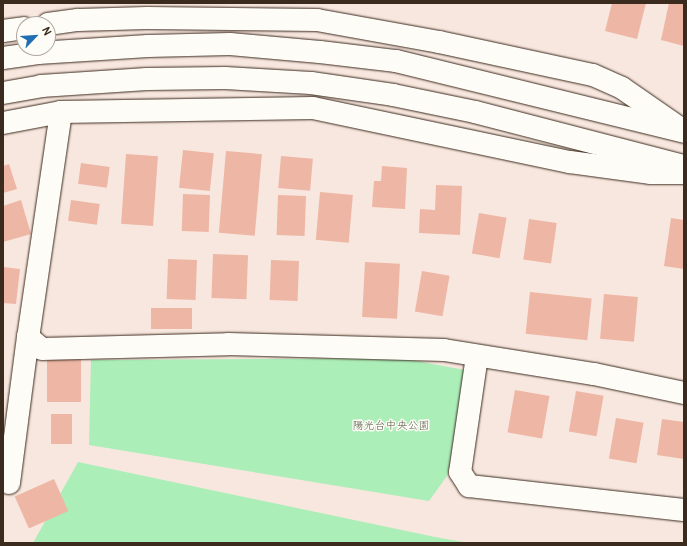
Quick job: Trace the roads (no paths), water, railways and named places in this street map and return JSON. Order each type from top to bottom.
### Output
[{"type":"street","points":[[56,21],[79,12],[147,18],[317,20],[439,42],[593,75],[622,88],[684,131]]},
{"type":"street","points":[[3,31],[16,29]]},
{"type":"street","points":[[3,58],[38,53],[155,46],[230,44],[320,52],[396,61],[498,84],[619,117],[684,131]]},
{"type":"street","points":[[3,93],[41,86],[147,79],[225,78],[311,83],[393,95],[617,148],[684,166]]},
{"type":"street","points":[[3,123],[61,112],[313,108],[570,162],[651,173],[684,173]]},
{"type":"street","points":[[9,482],[28,337],[61,112]]},
{"type":"street","points":[[28,337],[42,349],[228,344],[444,350],[594,374],[684,393]]},
{"type":"street","points":[[477,356],[460,472],[469,486],[684,510]]},
{"type":"park label","name":"陽光台中央公園","points":[[391,426]]}]
